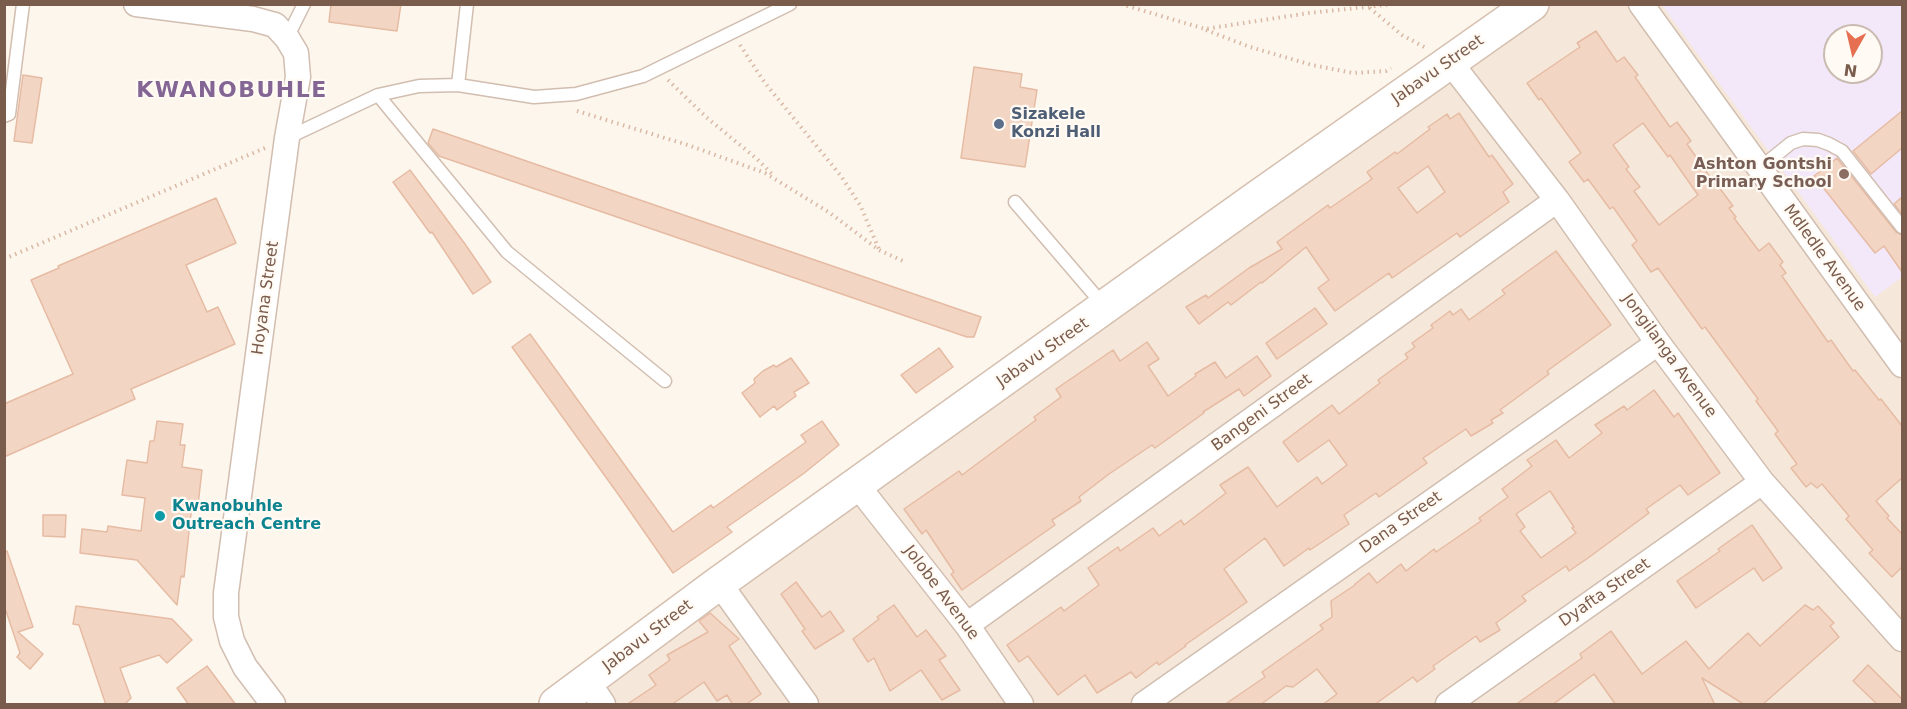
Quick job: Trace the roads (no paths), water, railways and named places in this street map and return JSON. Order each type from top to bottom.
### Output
[{"type":"street","points":[[136,4],[218,9],[275,25],[287,38]]},
{"type":"street","name":"Jabavu Street","points":[[556,705],[595,693],[719,583],[1106,308],[1438,55],[1532,4]]},
{"type":"street","name":"Mdledle Avenue","points":[[1641,4],[1902,366]]},
{"type":"street","name":"Hoyana Street","points":[[273,705],[245,667],[232,641],[226,609],[229,569],[298,77],[296,53],[287,38]]},
{"type":"street","name":"Jongilanga Avenue","points":[[1438,55],[1557,200],[1658,343],[1762,482],[1902,639]]},
{"type":"street","name":"Bangeni Street","points":[[967,625],[1557,200]]},
{"type":"street","name":"Dana Street","points":[[1144,705],[1658,343]]},
{"type":"street","name":"Dyafta Street","points":[[1448,705],[1762,482]]},
{"type":"street","name":"Jolobe Avenue","points":[[858,484],[967,625],[1021,705]]},
{"type":"street","points":[[719,583],[806,705]]},
{"type":"lane","points":[[4,116],[9,114],[8,88],[23,4]]},
{"type":"lane","points":[[287,38],[304,4]]},
{"type":"lane","points":[[458,84],[466,4]]},
{"type":"lane","points":[[288,138],[378,95],[419,86],[458,84],[534,97],[576,94],[643,76],[790,4]]},
{"type":"lane","points":[[378,95],[507,252],[665,381]]},
{"type":"lane","points":[[1760,168],[1791,143],[1803,139],[1818,140],[1829,144],[1842,152],[1852,163],[1902,227]]},
{"type":"lane","points":[[1015,202],[1106,308]]},
{"type":"place","name":"Sizakele Konzi Hall","points":[[999,124]]},
{"type":"place","name":"Ashton Gontshi Primary School","points":[[1844,174]]},
{"type":"place","name":"Kwanobuhle Outreach Centre","points":[[160,516]]},
{"type":"district","name":"KWANOBUHLE","points":[[232,91]]}]
